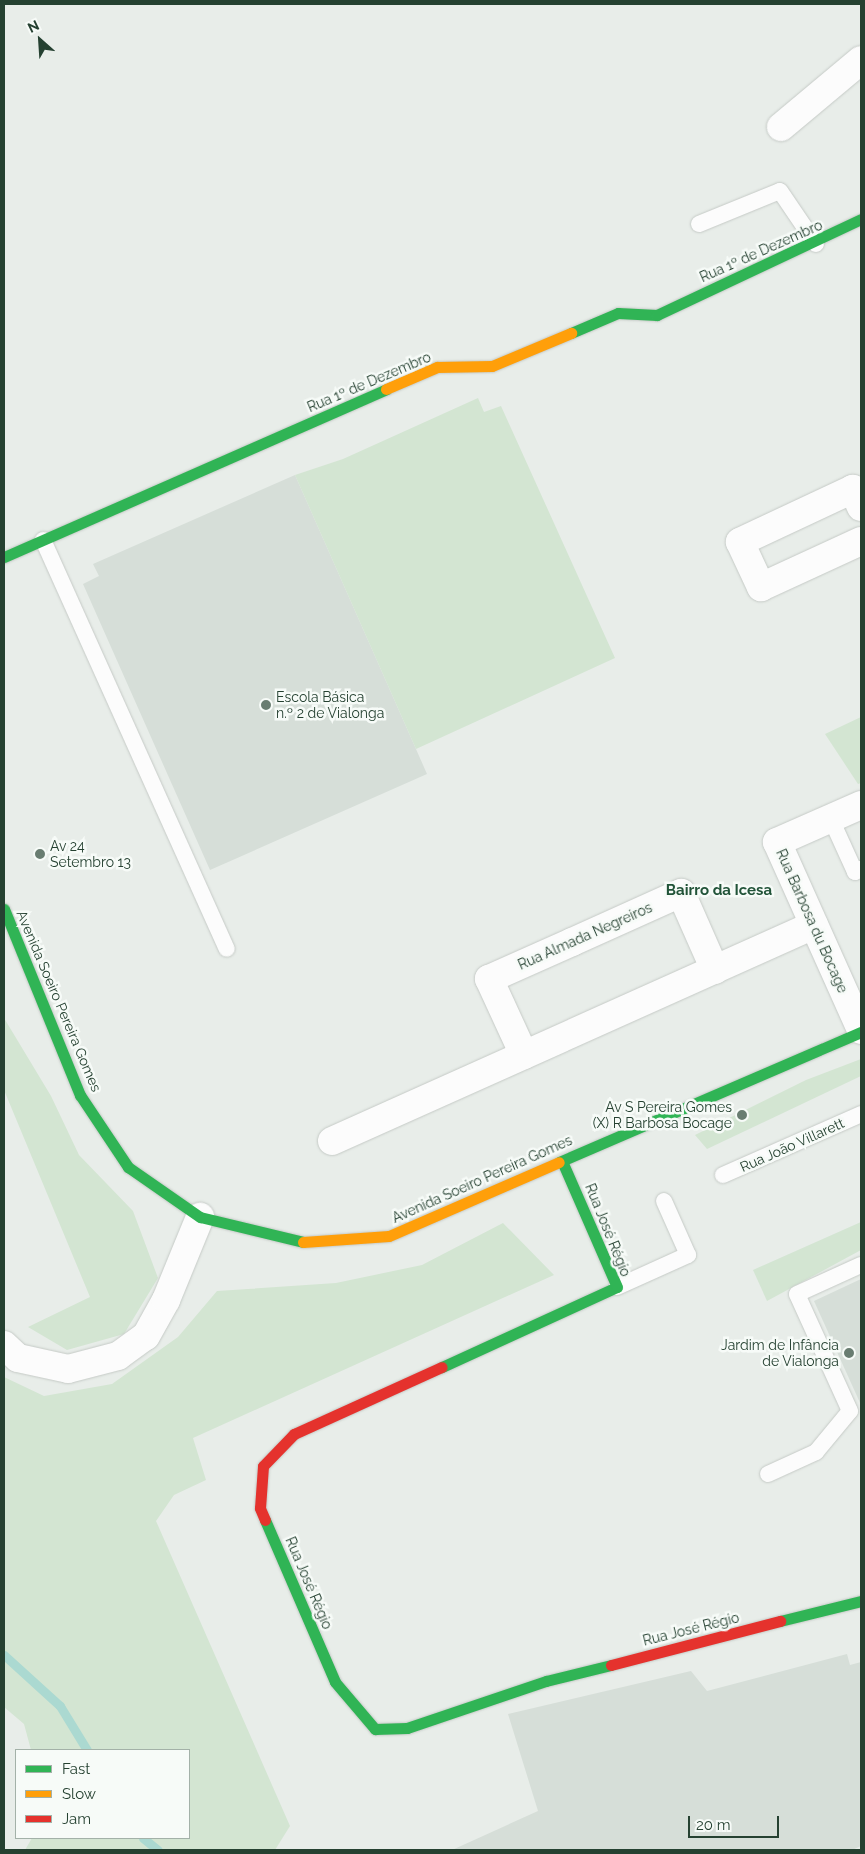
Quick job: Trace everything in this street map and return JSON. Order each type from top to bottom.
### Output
[{"type":"street","points":[[781,127],[861,60]]},
{"type":"street","name":"Rua 1º de Dezembro","points":[[4,557],[437,367],[492,366],[618,314],[657,315],[816,244],[861,219]]},
{"type":"street","points":[[861,507],[853,489],[740,542],[761,587],[861,541]]},
{"type":"street","name":"Rua Barbosa du Bocage","points":[[861,805],[776,842],[861,1031]]},
{"type":"street","name":"Rua Almada Negreiros","points":[[524,1055],[489,979],[572,942],[680,894],[715,970]]},
{"type":"street","name":"Avenida Soeiro Pereira Gomes","points":[[4,909],[80,1095],[128,1167],[200,1217],[306,1244],[389,1236],[861,1031]]},
{"type":"street","points":[[332,1141],[814,925]]},
{"type":"street","name":"Rua José Régio","points":[[562,1161],[617,1287],[294,1434],[263,1466],[260,1508],[335,1682],[354,1709],[375,1729],[407,1728],[546,1681],[861,1601]]},
{"type":"street","points":[[4,1345],[18,1358],[68,1369],[118,1356],[146,1336],[166,1300],[200,1217]]},
{"type":"lane","points":[[699,224],[780,191],[816,244]]},
{"type":"lane","points":[[43,540],[227,949]]},
{"type":"lane","points":[[831,818],[855,872],[861,869]]},
{"type":"lane","name":"Rua João Villarett","points":[[723,1176],[861,1114]]},
{"type":"lane","points":[[617,1287],[688,1255],[664,1201]]},
{"type":"lane","points":[[768,1474],[816,1452],[850,1411],[797,1294],[861,1265]]},
{"type":"shaded area","name":"Escola Básica n.º 2 de Vialonga","points":[[295,475],[427,774],[210,870],[83,584],[99,576],[93,564]]},
{"type":"shaded area","name":"Jardim de Infância de Vialonga","points":[[861,1279],[861,1405],[814,1301]]},
{"type":"shaded area","points":[[847,1654],[850,1665],[861,1662],[861,1846],[852,1850],[452,1850],[538,1811],[508,1714],[691,1671],[707,1691]]},
{"type":"green space","points":[[478,398],[484,412],[501,406],[615,658],[416,749],[295,475],[343,459]]},
{"type":"green space","points":[[861,717],[861,783],[858,784],[825,734]]},
{"type":"green space","points":[[4,1018],[51,1096],[79,1155],[133,1211],[158,1278],[124,1334],[67,1350],[28,1327],[90,1297],[4,1090]]},
{"type":"green space","points":[[861,1059],[861,1076],[707,1149],[695,1135],[806,1080]]},
{"type":"green space","points":[[861,1222],[861,1250],[767,1301],[753,1270]]},
{"type":"green space","points":[[503,1223],[554,1275],[193,1438],[206,1480],[174,1495],[156,1521],[290,1826],[275,1850],[25,1850],[31,1839],[190,1839],[190,1749],[31,1749],[24,1724],[4,1707],[4,1377],[44,1396],[112,1384],[178,1337],[217,1291],[336,1283],[422,1265]]},
{"type":"waterway","points":[[4,1655],[60,1706],[86,1749]]},
{"type":"waterway","points":[[144,1839],[158,1850]]},
{"type":"traffic: fast","points":[[571,333],[618,313],[657,315],[861,219]]},
{"type":"traffic: fast","points":[[4,557],[386,389]]},
{"type":"traffic: fast","points":[[4,909],[80,1095],[128,1167],[200,1217],[303,1242]]},
{"type":"traffic: fast","points":[[559,1162],[861,1032]]},
{"type":"traffic: fast","points":[[442,1367],[617,1287],[562,1161]]},
{"type":"traffic: fast","points":[[265,1520],[335,1682],[375,1729],[407,1728],[546,1681],[611,1665]]},
{"type":"traffic: fast","points":[[780,1621],[861,1601]]},
{"type":"traffic: slow","points":[[386,389],[437,367],[492,366],[571,333]]},
{"type":"traffic: slow","points":[[303,1242],[389,1236],[559,1162]]},
{"type":"traffic: jam","points":[[265,1520],[260,1508],[263,1466],[294,1434],[442,1367]]},
{"type":"traffic: jam","points":[[611,1665],[780,1621]]},
{"type":"place","name":"Escola Básica n.º 2 de Vialonga","points":[[266,705]]},
{"type":"place","name":"Av 24 Setembro 13","points":[[40,854]]},
{"type":"place","name":"Av S Pereira Gomes (X) R Barbosa Bocage","points":[[742,1115]]},
{"type":"place","name":"Jardim de Infância de Vialonga","points":[[849,1353]]},
{"type":"district","name":"Bairro da Icesa","points":[[719,891]]}]
